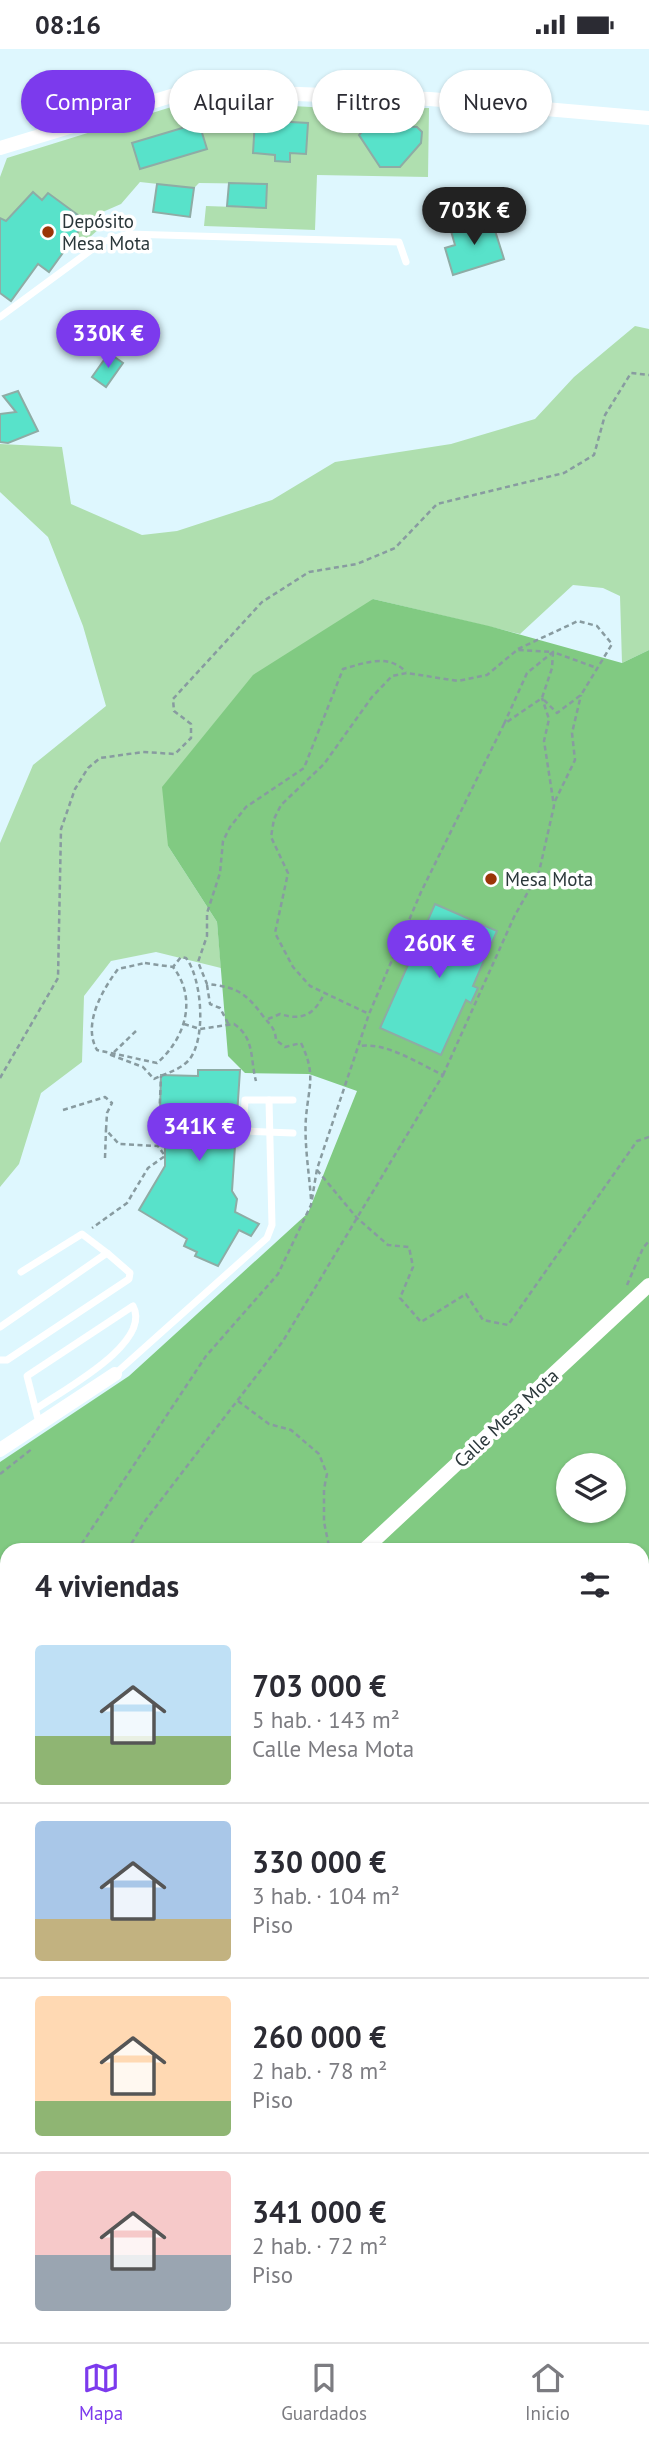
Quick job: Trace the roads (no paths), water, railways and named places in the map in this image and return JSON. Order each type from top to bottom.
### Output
[{"type":"street","points":[[0,148],[191,90],[430,99],[649,118]]},
{"type":"street","name":"Calle Mesa Mota","points":[[372,1543],[649,1285]]},
{"type":"street","points":[[0,1450],[116,1374]]},
{"type":"lane","points":[[0,317],[102,242],[128,234],[399,242],[406,262]]},
{"type":"lane","points":[[292,1133],[243,1131],[245,1100],[293,1100]]},
{"type":"lane","points":[[116,1374],[267,1238],[272,1225],[269,1100]]},
{"type":"lane","points":[[0,1360],[7,1360],[129,1279],[130,1273],[82,1234],[21,1272]]},
{"type":"lane","points":[[0,1327],[107,1253]]},
{"type":"lane","points":[[36,1409],[124,1346],[135,1329],[137,1314],[133,1306],[27,1376],[39,1424]]},
{"type":"place","name":"Depósito Mesa Mota","points":[[48,232]]},
{"type":"place","name":"Mesa Mota","points":[[491,879]]}]
